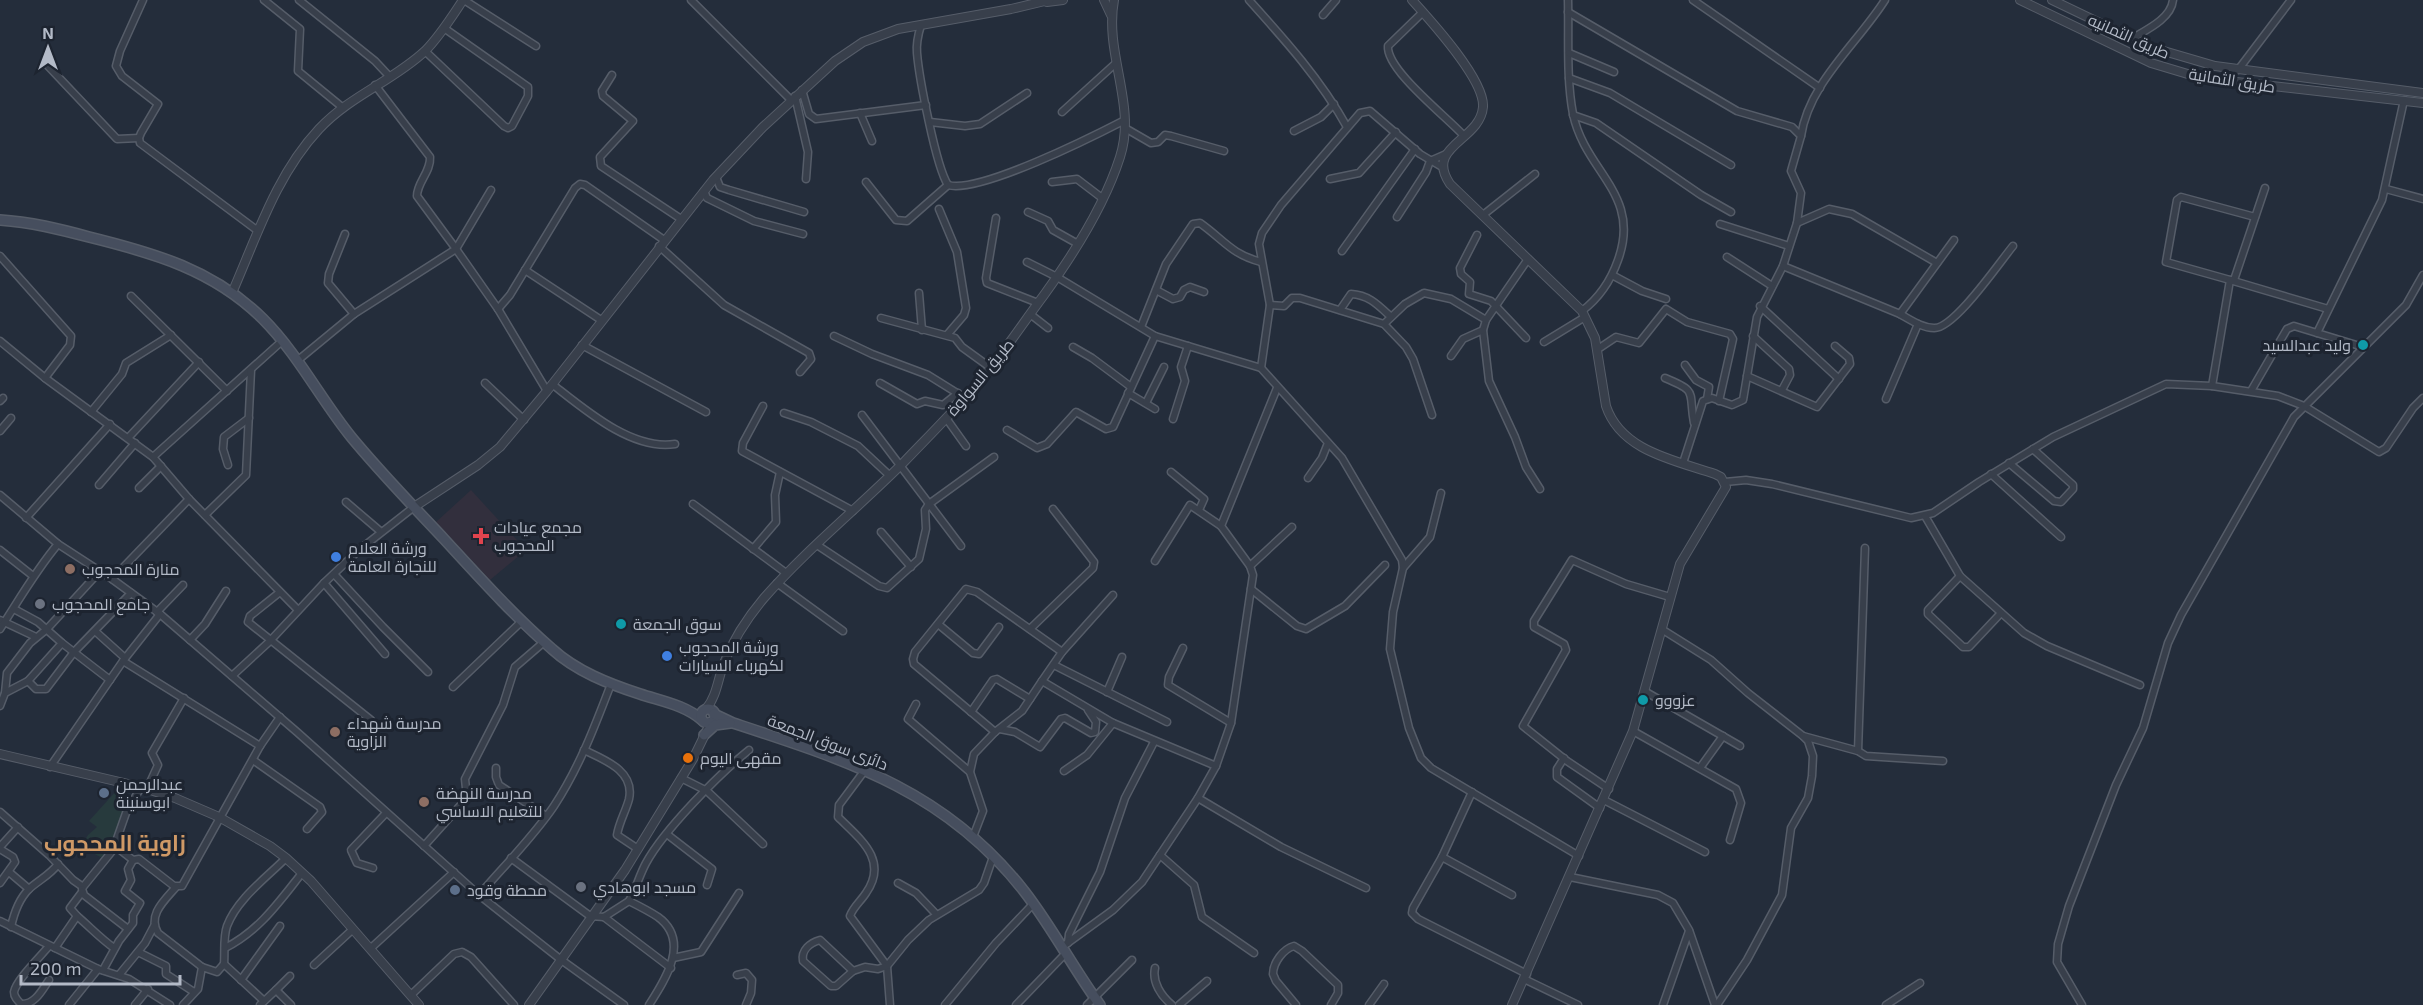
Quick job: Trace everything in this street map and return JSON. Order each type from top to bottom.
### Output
[{"type":"main road","points":[[0,220],[49,226],[160,256],[202,273],[232,293],[263,319],[282,341],[353,440],[522,621],[562,658],[611,684]]},
{"type":"main road","name":"دائرى سوق الجمعة","points":[[611,684],[866,769],[927,803],[973,837],[1034,904],[1065,948],[1100,1005]]},
{"type":"main road","points":[[703,736],[715,725],[730,722],[713,699]]},
{"type":"street","points":[[143,0],[120,51],[116,66],[122,76],[159,104],[139,138],[140,143],[258,231]]},
{"type":"street","points":[[264,0],[300,29],[298,71],[342,107]]},
{"type":"street","points":[[299,0],[389,75]]},
{"type":"street","points":[[232,293],[279,185],[295,158],[319,128],[342,107],[425,51],[464,0],[536,46]]},
{"type":"street","points":[[691,0],[793,98],[808,152],[806,179]]},
{"type":"street","points":[[1040,3],[1049,0]]},
{"type":"street","points":[[232,676],[270,641],[324,583],[380,531],[491,455],[550,388],[601,320],[716,177],[793,98],[835,61],[863,42],[898,29],[1063,0]]},
{"type":"street","points":[[1104,0],[1110,9],[1112,21]]},
{"type":"street","name":"طريق السواوة","points":[[703,736],[724,664],[737,637],[756,608],[786,573],[901,464],[946,418],[961,396],[991,368],[1058,277],[1078,244],[1121,155],[1125,124],[1112,39],[1114,0]]},
{"type":"street","points":[[1249,0],[1286,41],[1334,104],[1347,127]]},
{"type":"street","points":[[1323,15],[1336,0]]},
{"type":"street","points":[[1397,217],[1426,172],[1430,161],[1446,154],[1474,127],[1481,114],[1481,93],[1455,52],[1412,0]]},
{"type":"street","points":[[1544,342],[1584,314],[1594,302],[1612,275],[1624,242],[1624,213],[1582,138],[1573,115],[1569,78],[1568,0]]},
{"type":"street","points":[[1693,0],[1820,88]]},
{"type":"street","points":[[1707,399],[1732,405],[1743,400],[1760,306],[1783,266],[1802,202],[1791,171],[1804,116],[1820,88],[1885,0]]},
{"type":"street","name":"طريق الثمانية","points":[[2020,0],[2151,63],[2201,78],[2423,103]]},
{"type":"street","name":"طريق الثمانيه","points":[[2052,0],[2131,39],[2171,55],[2238,70],[2423,93]]},
{"type":"street","points":[[2131,39],[2164,17],[2174,0]]},
{"type":"street","points":[[2238,70],[2291,0]]},
{"type":"street","points":[[1423,12],[1388,46],[1387,53],[1412,87],[1464,136]]},
{"type":"street","points":[[1568,12],[1737,111],[1792,127],[1801,136]]},
{"type":"street","points":[[921,25],[916,52],[930,122],[948,184]]},
{"type":"street","points":[[425,51],[506,128],[512,126],[528,96],[528,87],[444,28]]},
{"type":"street","points":[[1569,53],[1614,72]]},
{"type":"street","points":[[1062,112],[1116,63]]},
{"type":"street","points":[[48,66],[117,139],[139,138]]},
{"type":"street","points":[[612,75],[602,91],[603,96],[633,121],[600,157],[600,163],[681,219]]},
{"type":"street","points":[[1569,78],[1610,93],[1731,165]]},
{"type":"street","points":[[375,84],[430,157],[431,166],[417,191],[417,196],[498,309],[550,388],[610,426],[659,446],[675,444]]},
{"type":"street","points":[[802,90],[811,117],[816,119],[926,105]]},
{"type":"street","points":[[930,122],[965,126],[980,124],[1027,93]]},
{"type":"street","points":[[2317,333],[2372,223],[2386,189],[2404,100]]},
{"type":"street","points":[[1294,130],[1321,117],[1334,104]]},
{"type":"street","points":[[1261,368],[1270,305],[1259,244],[1262,233],[1281,205],[1347,127],[1365,110],[1375,114],[1430,161],[1442,166]]},
{"type":"street","points":[[860,113],[872,141]]},
{"type":"street","points":[[1573,115],[1596,123],[1701,195],[1731,212]]},
{"type":"street","points":[[948,184],[954,186],[970,184],[1016,169],[1125,124],[1151,143],[1158,142],[1165,135],[1224,151]]},
{"type":"street","points":[[1330,179],[1359,172],[1396,132]]},
{"type":"street","points":[[1341,251],[1415,149]]},
{"type":"street","points":[[1446,154],[1442,166],[1450,184],[1584,314],[1598,349],[1606,406],[1616,425],[1632,442],[1645,450],[1715,474],[1725,482],[1746,480],[1772,484],[1911,518],[1925,516],[1944,507],[2032,449],[2156,387],[2176,383],[2278,396],[2304,406],[2379,452],[2386,448],[2413,408],[2423,398]]},
{"type":"street","points":[[1483,215],[1535,174]]},
{"type":"street","points":[[716,177],[720,186],[729,190],[804,212]]},
{"type":"street","points":[[1052,182],[1077,179],[1102,198]]},
{"type":"street","points":[[866,182],[900,222],[907,221],[948,184]]},
{"type":"street","points":[[498,309],[525,270],[575,188],[580,184],[585,185],[662,243],[724,305],[809,353],[811,359],[800,372]]},
{"type":"street","points":[[2212,386],[2232,280],[2265,188]]},
{"type":"street","points":[[2386,189],[2423,199]]},
{"type":"street","points":[[297,361],[354,314],[456,249],[491,190]]},
{"type":"street","points":[[704,191],[707,198],[754,221],[803,234]]},
{"type":"street","points":[[2255,217],[2181,197],[2177,200],[2166,262],[2328,309]]},
{"type":"street","points":[[939,209],[957,252],[966,308],[964,315],[947,334]]},
{"type":"street","points":[[1797,223],[1821,212],[1838,210],[1869,222],[1937,263]]},
{"type":"street","points":[[1028,212],[1048,221],[1053,230],[1078,244]]},
{"type":"street","points":[[996,218],[987,283],[1038,303]]},
{"type":"street","points":[[1141,327],[1172,253],[1193,224],[1200,223],[1212,231],[1224,244],[1245,258],[1262,262]]},
{"type":"street","points":[[1720,224],[1789,246]]},
{"type":"street","points":[[345,234],[327,279],[354,314]]},
{"type":"street","points":[[1477,234],[1460,268],[1461,274],[1470,282],[1469,294],[1482,297],[1496,306],[1526,338]]},
{"type":"street","points":[[1900,314],[1954,240]]},
{"type":"street","points":[[1783,266],[1900,314],[1918,324],[1935,328],[1953,321],[2013,246]]},
{"type":"street","points":[[0,256],[71,336],[70,345],[45,378]]},
{"type":"street","points":[[1727,257],[1772,286]]},
{"type":"street","points":[[1528,259],[1486,320],[1483,330],[1490,381],[1515,436],[1526,467],[1540,489]]},
{"type":"street","points":[[1026,262],[1058,277],[1155,336],[1261,368],[1342,458],[1402,560],[1403,568],[1393,612],[1390,641],[1409,728],[1421,758],[1426,764],[1579,856]]},
{"type":"street","points":[[525,270],[601,320]]},
{"type":"street","points":[[1612,275],[1642,291],[1666,299]]},
{"type":"street","points":[[2082,1005],[2057,962],[2056,952],[2069,906],[2116,785],[2143,728],[2169,643],[2181,615],[2288,426],[2304,406],[2406,305],[2423,275]]},
{"type":"street","points":[[1156,290],[1173,299],[1180,297],[1184,290],[1190,287],[1204,292]]},
{"type":"street","points":[[919,293],[922,330]]},
{"type":"street","points":[[1384,324],[1420,294],[1431,293],[1451,299],[1486,320]]},
{"type":"street","points":[[1340,310],[1351,294],[1360,294],[1372,299],[1391,317]]},
{"type":"street","points":[[131,296],[227,391]]},
{"type":"street","points":[[1270,305],[1284,306],[1296,297],[1384,324],[1406,347],[1413,359],[1432,415]]},
{"type":"street","points":[[1760,306],[1839,379]]},
{"type":"street","points":[[1598,349],[1616,338],[1639,343],[1666,309],[1687,322],[1730,334],[1733,339],[1719,401]]},
{"type":"street","points":[[1030,315],[1048,328]]},
{"type":"street","points":[[881,318],[956,338],[962,347],[991,368]]},
{"type":"street","points":[[1886,399],[1918,324]]},
{"type":"street","points":[[2251,391],[2287,329],[2294,326],[2362,347]]},
{"type":"street","points":[[1451,356],[1462,339],[1483,330]]},
{"type":"street","points":[[92,412],[122,374],[126,363],[171,335]]},
{"type":"street","points":[[834,336],[928,375],[961,396]]},
{"type":"street","points":[[1007,430],[1037,448],[1047,444],[1076,412],[1110,429],[1113,427],[1155,336]]},
{"type":"street","points":[[1753,336],[1789,369],[1790,375],[1782,390]]},
{"type":"street","points":[[0,340],[45,378],[129,437],[153,457],[189,499],[298,610]]},
{"type":"street","points":[[153,457],[282,341]]},
{"type":"street","points":[[582,345],[706,412]]},
{"type":"street","points":[[1173,418],[1185,381],[1181,367],[1188,346]]},
{"type":"street","points":[[1747,376],[1817,407],[1850,361],[1835,346]]},
{"type":"street","points":[[1073,347],[1092,358],[1155,409]]},
{"type":"street","points":[[129,437],[199,362]]},
{"type":"street","points":[[1683,463],[1703,401],[1707,399],[1709,387],[1695,380],[1686,365]]},
{"type":"street","points":[[1146,403],[1164,367]]},
{"type":"street","points":[[205,515],[246,475],[251,370]]},
{"type":"street","points":[[1665,378],[1690,391],[1693,396],[1694,426]]},
{"type":"street","points":[[485,382],[524,420]]},
{"type":"street","points":[[879,383],[917,404],[925,401],[943,405],[961,396]]},
{"type":"street","points":[[1221,526],[1277,388]]},
{"type":"street","points":[[763,406],[744,442],[742,451],[853,511]]},
{"type":"street","points":[[784,413],[811,422],[858,446],[889,475]]},
{"type":"street","points":[[862,415],[961,546]]},
{"type":"street","points":[[0,430],[11,418]]},
{"type":"street","points":[[228,465],[223,449],[224,437],[249,418]]},
{"type":"street","points":[[946,418],[966,446]]},
{"type":"street","points":[[26,518],[110,424]]},
{"type":"street","points":[[99,485],[135,443]]},
{"type":"street","points":[[1308,478],[1322,458],[1328,443]]},
{"type":"street","points":[[2009,463],[2054,501],[2061,502],[2073,489],[2073,485],[2032,449]]},
{"type":"street","points":[[817,545],[879,586],[886,588],[919,559],[926,529],[925,510],[929,504],[994,457]]},
{"type":"street","points":[[139,488],[160,466]]},
{"type":"street","points":[[753,549],[776,522],[775,495],[780,472]]},
{"type":"street","points":[[1171,472],[1204,499],[1199,510]]},
{"type":"street","points":[[1991,474],[2061,537]]},
{"type":"street","points":[[1512,1005],[1633,731],[1646,692],[1680,564],[1694,536],[1724,493],[1725,482]]},
{"type":"street","points":[[1403,568],[1430,537],[1441,493]]},
{"type":"street","points":[[0,495],[58,544],[159,613],[280,717],[479,895],[560,959],[624,1005]]},
{"type":"street","points":[[112,579],[189,499]]},
{"type":"street","points":[[346,502],[380,531]]},
{"type":"street","points":[[693,504],[786,573]]},
{"type":"street","points":[[1016,1005],[1065,948],[1113,910],[1142,882],[1198,798],[1216,766],[1231,723],[1253,575],[1250,566],[1221,526],[1190,505],[1155,561]]},
{"type":"street","points":[[1030,629],[1093,568],[1094,562],[1053,509]]},
{"type":"street","points":[[1925,516],[1960,576],[2024,633],[2047,646],[2140,685]]},
{"type":"street","points":[[1250,566],[1292,527]]},
{"type":"street","points":[[881,532],[911,567]]},
{"type":"street","points":[[36,637],[1,624],[14,609],[33,576],[58,544]]},
{"type":"street","points":[[1858,751],[1865,548]]},
{"type":"street","points":[[0,550],[33,576]]},
{"type":"street","points":[[1609,789],[1523,726],[1566,650],[1564,644],[1533,625],[1569,562],[1576,560],[1626,584],[1670,597]]},
{"type":"street","points":[[1251,589],[1297,626],[1306,629],[1345,606],[1385,565]]},
{"type":"street","points":[[0,706],[5,693],[7,673],[36,637],[100,571]]},
{"type":"street","points":[[334,574],[428,672]]},
{"type":"street","points":[[1960,576],[1928,610],[1928,614],[1963,647],[1969,647],[2001,613]]},
{"type":"street","points":[[324,583],[385,654]]},
{"type":"street","points":[[777,583],[843,631]]},
{"type":"street","points":[[50,767],[124,659],[183,585]]},
{"type":"street","points":[[1062,652],[971,589],[966,589],[915,652],[913,659],[914,664],[971,712],[998,730],[1015,732],[1041,747],[1065,718],[1090,733],[1095,732],[1096,722],[1088,710]]},
{"type":"street","points":[[190,640],[205,624],[226,591]]},
{"type":"street","points":[[280,592],[248,619],[248,622],[371,720]]},
{"type":"street","points":[[28,681],[36,689],[46,689],[74,652],[131,593]]},
{"type":"street","points":[[973,837],[983,811],[970,772],[974,754],[998,730],[1022,711],[1062,652],[1113,595]]},
{"type":"street","points":[[14,609],[28,615],[110,680]]},
{"type":"street","points":[[453,687],[522,621]]},
{"type":"street","points":[[938,624],[973,653],[979,654],[999,627]]},
{"type":"street","points":[[1663,630],[1711,660],[1748,693],[1803,736],[1808,741],[1813,756],[1808,798],[1791,828],[1782,895],[1748,960],[1716,1005]]},
{"type":"street","points":[[95,631],[124,659],[260,746]]},
{"type":"street","points":[[424,846],[467,798],[465,779],[498,716],[516,667],[543,642]]},
{"type":"street","points":[[5,693],[28,681],[62,643]]},
{"type":"street","points":[[1183,648],[1169,677],[1168,685],[1231,723]]},
{"type":"street","points":[[1107,692],[1122,657]]},
{"type":"street","points":[[1054,665],[1167,722]]},
{"type":"street","points":[[971,712],[993,680],[997,679],[1030,699]]},
{"type":"street","points":[[1042,681],[1113,723],[1216,766]]},
{"type":"street","points":[[479,895],[561,795],[584,750],[611,684]]},
{"type":"street","points":[[1646,692],[1740,746]]},
{"type":"street","points":[[114,948],[94,934],[70,908],[115,846],[126,813],[158,765],[152,753],[184,698]]},
{"type":"street","points":[[916,704],[908,719],[970,772]]},
{"type":"street","points":[[119,975],[138,952],[154,926],[157,911],[176,887],[184,884],[219,817],[260,746],[280,717]]},
{"type":"street","points":[[1064,771],[1087,755],[1113,723]]},
{"type":"street","points":[[1633,731],[1736,789],[1741,803],[1730,840]]},
{"type":"street","points":[[529,1005],[638,849],[681,778],[703,736]]},
{"type":"street","points":[[1700,768],[1723,736]]},
{"type":"street","points":[[1803,736],[1858,751],[1866,756],[1943,761]]},
{"type":"street","points":[[1065,948],[1069,934],[1100,872],[1125,798],[1154,742]]},
{"type":"street","points":[[584,750],[617,768],[625,776],[629,785],[629,799],[617,835],[638,849]]},
{"type":"street","points":[[604,918],[629,901],[647,862],[668,835],[707,791],[749,750]]},
{"type":"street","points":[[0,754],[144,788],[175,798],[219,817],[286,858],[302,873],[371,948],[415,1002],[454,954],[462,952],[471,957],[514,1005]]},
{"type":"street","points":[[1564,758],[1557,769],[1557,777],[1600,808]]},
{"type":"street","points":[[252,760],[320,807],[322,812],[308,829]]},
{"type":"street","points":[[496,768],[496,780],[499,785],[546,816]]},
{"type":"street","points":[[866,769],[839,805],[837,812],[838,817],[873,855],[874,878],[868,892],[850,916],[887,966],[890,1005]]},
{"type":"street","points":[[681,778],[707,791],[763,844]]},
{"type":"street","points":[[1472,792],[1442,857],[1413,908],[1414,916],[1578,1005]]},
{"type":"street","points":[[1198,798],[1281,848],[1366,888]]},
{"type":"street","points":[[1604,800],[1705,852]]},
{"type":"street","points":[[0,813],[58,864],[100,909],[128,929]]},
{"type":"street","points":[[373,868],[357,863],[351,850],[386,813]]},
{"type":"street","points":[[0,883],[15,864],[15,859],[0,848],[18,827]]},
{"type":"street","points":[[668,835],[712,869],[707,885]]},
{"type":"street","points":[[115,846],[133,860],[139,859],[176,887]]},
{"type":"street","points":[[1160,855],[1194,885],[1202,916],[1254,953]]},
{"type":"street","points":[[853,971],[820,940],[811,943],[803,953],[803,961],[831,986],[836,986],[861,967],[878,969],[887,966],[908,940],[936,914],[979,890],[984,883],[993,857]]},
{"type":"street","points":[[1442,857],[1512,895]]},
{"type":"street","points":[[154,926],[158,933],[202,967],[217,972],[224,964],[226,929],[237,909],[254,888],[286,858]]},
{"type":"street","points":[[511,858],[590,916],[604,918],[671,968]]},
{"type":"street","points":[[69,1005],[100,969],[134,921],[133,914],[140,903],[125,891],[131,879],[128,869],[133,860]]},
{"type":"street","points":[[11,927],[20,902],[29,889],[50,874],[58,864]]},
{"type":"street","points":[[9,872],[29,889]]},
{"type":"street","points":[[371,948],[454,872]]},
{"type":"street","points":[[225,948],[243,939],[274,909],[279,899],[302,873]]},
{"type":"street","points":[[1570,877],[1658,895],[1673,903],[1689,930],[1705,980],[1716,1005]]},
{"type":"street","points":[[898,883],[916,893],[936,914]]},
{"type":"street","points":[[673,958],[697,954],[705,948],[739,893]]},
{"type":"street","points":[[629,901],[660,918],[669,928],[673,939],[671,968],[649,1005]]},
{"type":"street","points":[[945,1005],[996,943],[1034,904]]},
{"type":"street","points":[[49,980],[36,998],[28,1004],[21,1004],[16,999],[14,994],[17,985],[77,916]]},
{"type":"street","points":[[0,921],[52,947],[148,989],[170,1005]]},
{"type":"street","points":[[241,980],[280,926]]},
{"type":"street","points":[[314,965],[352,930]]},
{"type":"street","points":[[1663,1005],[1689,930]]},
{"type":"street","points":[[1296,1005],[1273,974],[1274,964],[1291,946],[1302,951],[1338,985],[1338,993],[1331,1005]]},
{"type":"street","points":[[138,952],[166,966],[166,974],[194,992]]},
{"type":"street","points":[[1087,1005],[1132,960]]},
{"type":"street","points":[[224,964],[233,970],[262,1003],[290,976]]},
{"type":"street","points":[[183,1005],[198,989],[202,967]]},
{"type":"street","points":[[1155,968],[1153,977],[1157,987],[1172,1005]]},
{"type":"street","points":[[736,975],[747,973],[752,980],[751,993],[746,1005]]},
{"type":"street","points":[[1179,1005],[1207,981]]},
{"type":"street","points":[[1886,1005],[1920,983]]},
{"type":"street","points":[[1369,1005],[1384,984]]},
{"type":"street","points":[[135,1005],[148,989]]},
{"type":"street","points":[[276,990],[291,1005]]},
{"type":"street","points":[[156,1005],[162,999]]},
{"type":"shaded area","name":"مجمع عيادات المحجوب","points":[[471,490],[526,550],[490,580],[436,522]]},
{"type":"shaded area","points":[[117,790],[131,795],[119,823],[115,843],[105,858],[98,856],[83,843],[97,827],[89,821]]},
{"type":"place","name":"وليد عبدالسيد","points":[[2363,345]]},
{"type":"place","name":"مجمع عيادات المحجوب","points":[[481,536]]},
{"type":"place","name":"ورشة العلام للنجارة العامة","points":[[336,557]]},
{"type":"place","name":"منارة المحجوب","points":[[70,569]]},
{"type":"place","name":"جامع المحجوب","points":[[40,604]]},
{"type":"place","name":"سوق الجمعة","points":[[621,624]]},
{"type":"place","name":"ورشة المحجوب لكهرباء السيارات","points":[[667,656]]},
{"type":"place","name":"عزووو","points":[[1643,700]]},
{"type":"place","name":"مدرسة شهداء الزاوية","points":[[335,732]]},
{"type":"place","name":"مقهى اليوم","points":[[688,758]]},
{"type":"place","name":"عبدالرحمن ابوسنينة","points":[[104,793]]},
{"type":"place","name":"مدرسة النهضة للتعليم الاساسي","points":[[424,802]]},
{"type":"place","name":"مسجد ابوهادي","points":[[581,887]]},
{"type":"place","name":"محطة وقود","points":[[455,890]]},
{"type":"district","name":"زاوية المحجوب","points":[[115,843]]}]
